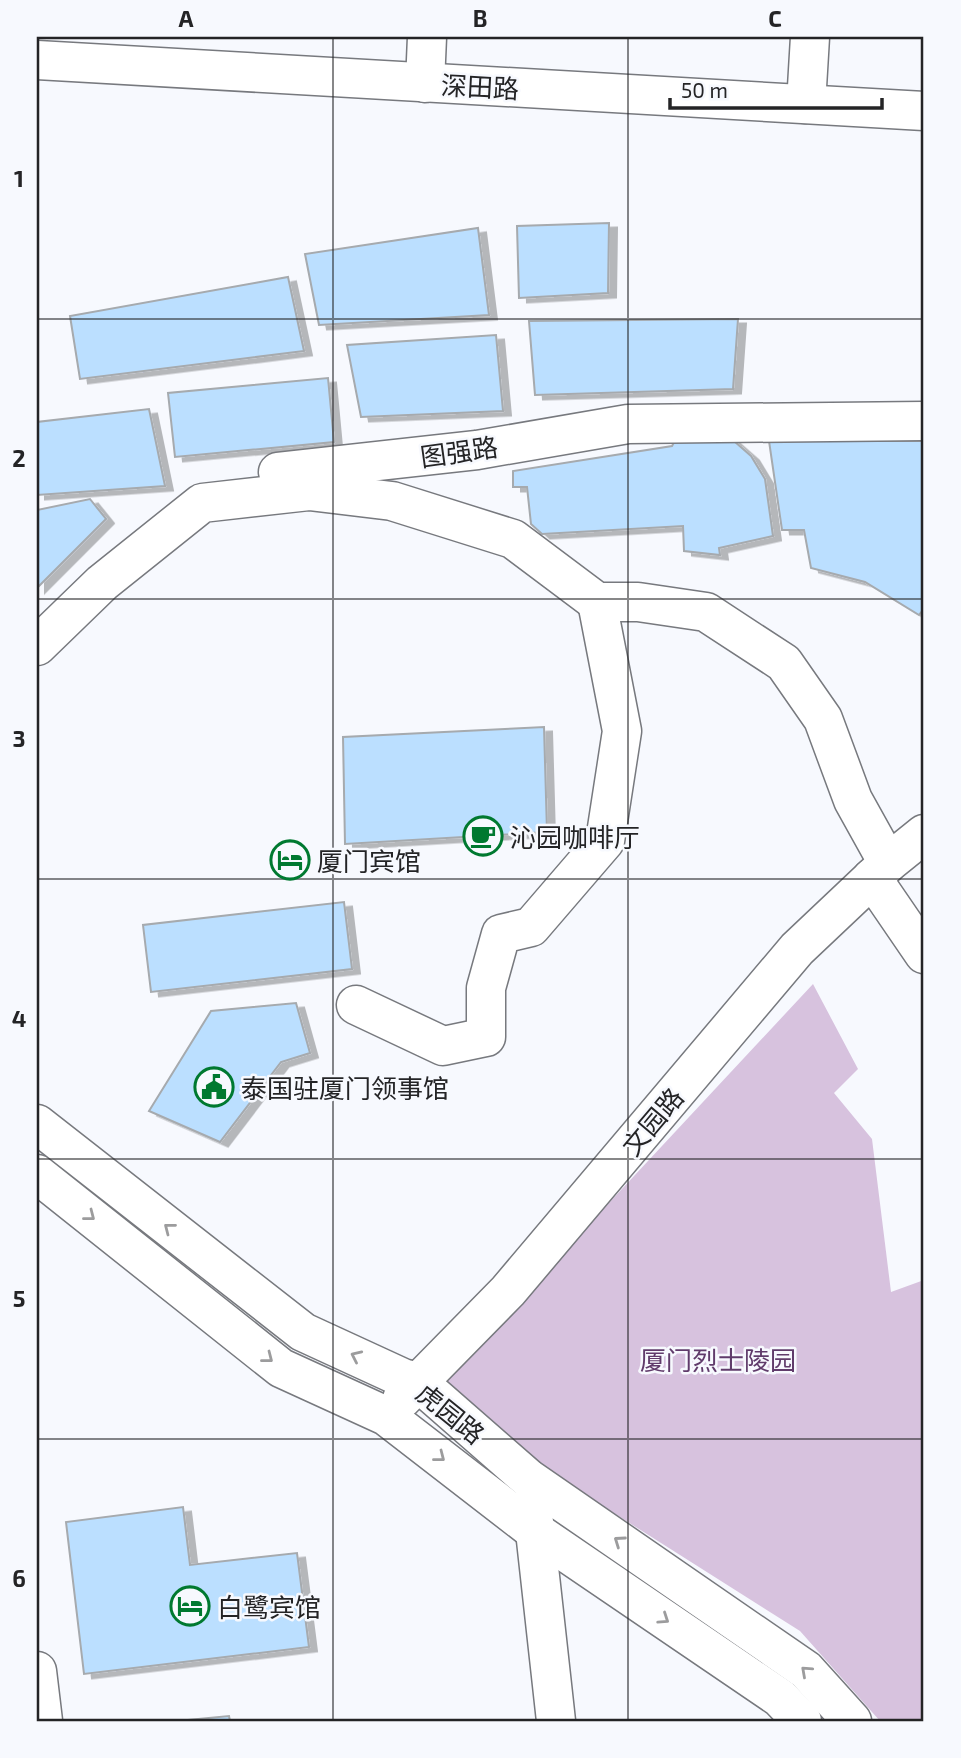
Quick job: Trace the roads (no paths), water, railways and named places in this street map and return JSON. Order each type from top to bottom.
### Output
[{"type":"street","points":[[425,83],[427,37]]},
{"type":"street","points":[[807,104],[810,37]]},
{"type":"street","name":"深田路","points":[[37,60],[924,111]]},
{"type":"street","name":"图强路","points":[[37,611],[176,499],[224,478],[477,450],[628,424],[924,421]]},
{"type":"street","points":[[37,646],[102,583],[202,503],[309,492],[392,501],[513,539],[597,602],[638,602],[706,612],[784,663],[823,719],[880,870],[924,954]]},
{"type":"street","points":[[356,1005],[443,1046],[486,1037],[486,988],[501,934],[531,927],[605,841],[622,731],[597,602]]},
{"type":"street","name":"文园路","points":[[386,1416],[508,1291],[797,949],[880,870],[924,834]]},
{"type":"street","name":"虎园路","points":[[37,1124],[303,1332],[403,1378],[418,1382],[529,1479],[807,1670],[852,1721]]},
{"type":"street","name":"虎园路","points":[[37,1174],[281,1368],[386,1416],[536,1532],[780,1698],[802,1721]]},
{"type":"street","points":[[529,1479],[556,1721]]},
{"type":"street","points":[[37,1671],[43,1721]]},
{"type":"place","name":"沁园咖啡厅","points":[[483,836]]},
{"type":"place","name":"厦门宾馆","points":[[290,860]]},
{"type":"place","name":"泰国驻厦门领事馆","points":[[214,1087]]},
{"type":"place","name":"白鹭宾馆","points":[[190,1606]]},
{"type":"park label","name":"厦门烈士陵园","points":[[718,1359]]}]
